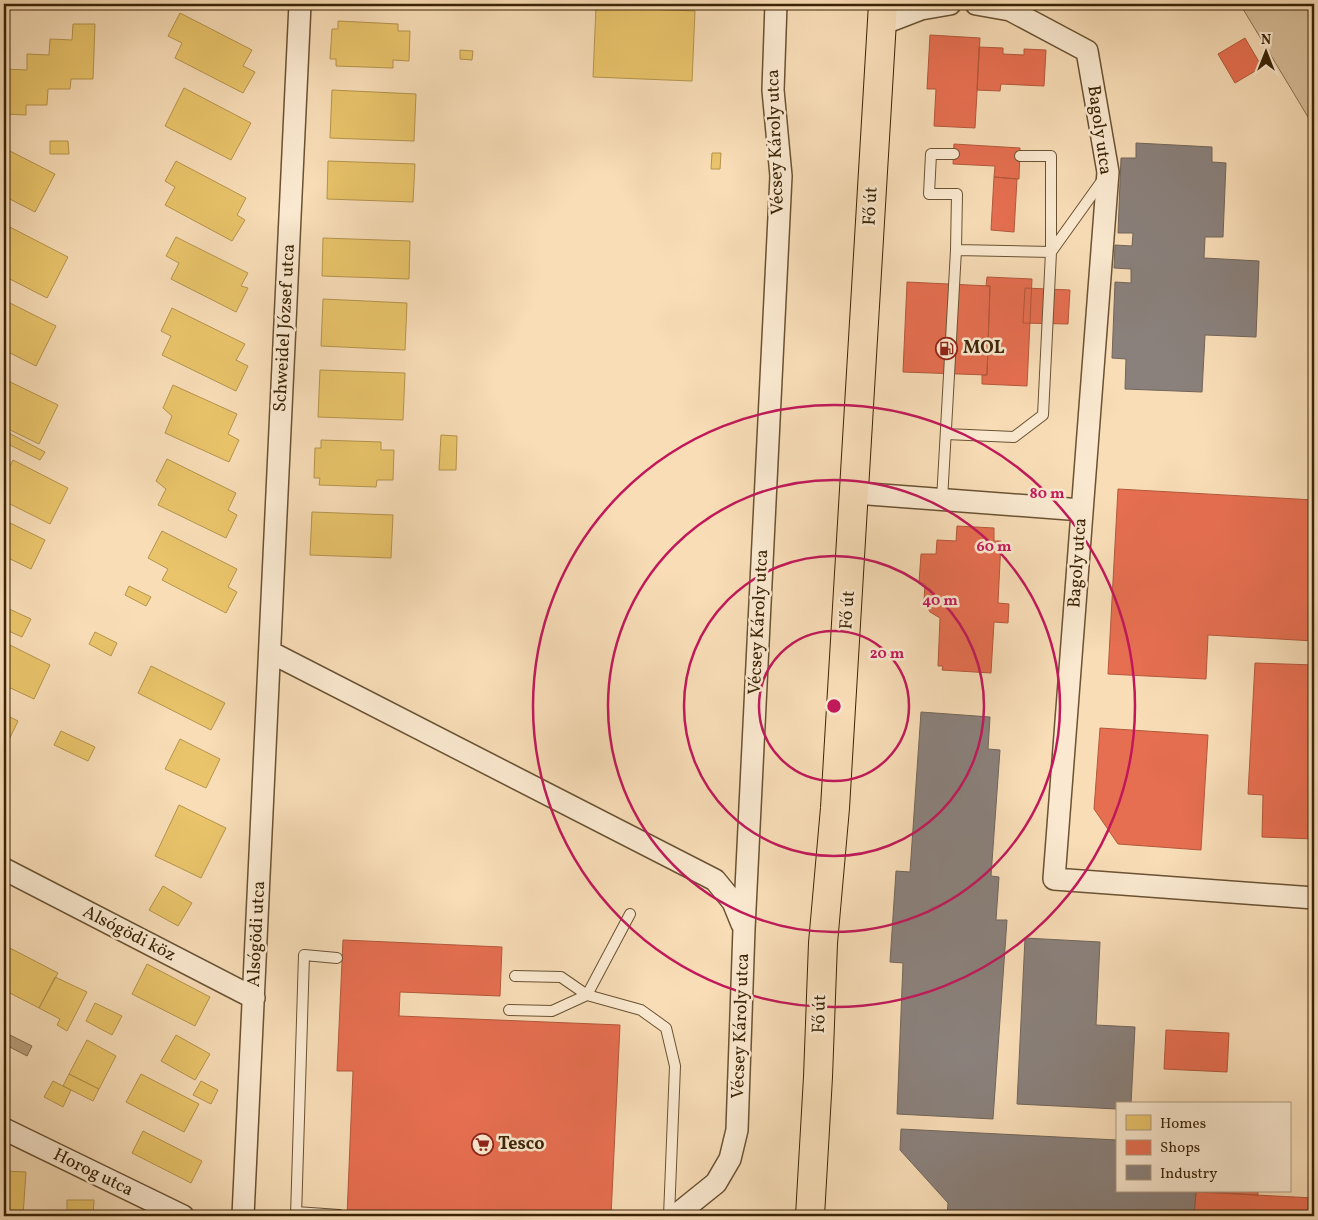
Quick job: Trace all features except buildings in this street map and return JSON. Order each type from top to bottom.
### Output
[{"type":"main road","name":"Fő út","points":[[810,1216],[823,943],[835,808],[882,14]]},
{"type":"street","name":"Schweidel József utca","points":[[270,652],[300,4]]},
{"type":"street","name":"Vécsey Károly utca","points":[[676,1216],[716,1183],[730,1159],[737,1130],[744,929],[781,176],[773,90],[776,4]]},
{"type":"street","points":[[882,14],[950,4]]},
{"type":"street","name":"Bagoly utca","points":[[976,4],[1010,10],[1087,51],[1108,172],[1054,879],[1314,898]]},
{"type":"street","points":[[855,492],[1082,510]]},
{"type":"street","points":[[270,652],[715,880],[733,902],[744,929]]},
{"type":"street","name":"Alsógödi utca","points":[[243,1216],[270,652]]},
{"type":"street","name":"Alsógödi köz","points":[[4,869],[254,998]]},
{"type":"street","name":"Horog utca","points":[[4,1129],[183,1216]]},
{"type":"lane","points":[[942,500],[956,250],[957,194],[930,194],[932,154],[954,154]]},
{"type":"lane","points":[[946,434],[1014,437],[1043,415],[1052,252],[1051,156],[1020,156]]},
{"type":"lane","points":[[1052,252],[1108,172]]},
{"type":"lane","points":[[956,250],[1052,252]]},
{"type":"lane","points":[[509,1010],[552,1011],[587,995],[630,914]]},
{"type":"lane","points":[[337,958],[304,955],[296,1214],[340,1215]]},
{"type":"lane","points":[[515,976],[562,977],[587,995],[641,1010],[666,1028],[675,1066],[669,1216]]},
{"type":"shaded area","points":[[1240,4],[1314,4],[1314,127]]},
{"type":"shaded area","points":[[4,1032],[32,1046],[27,1056],[4,1044]]},
{"type":"place","name":"MOL","points":[[947,348]]},
{"type":"place","name":"Tesco","points":[[482,1144]]}]
